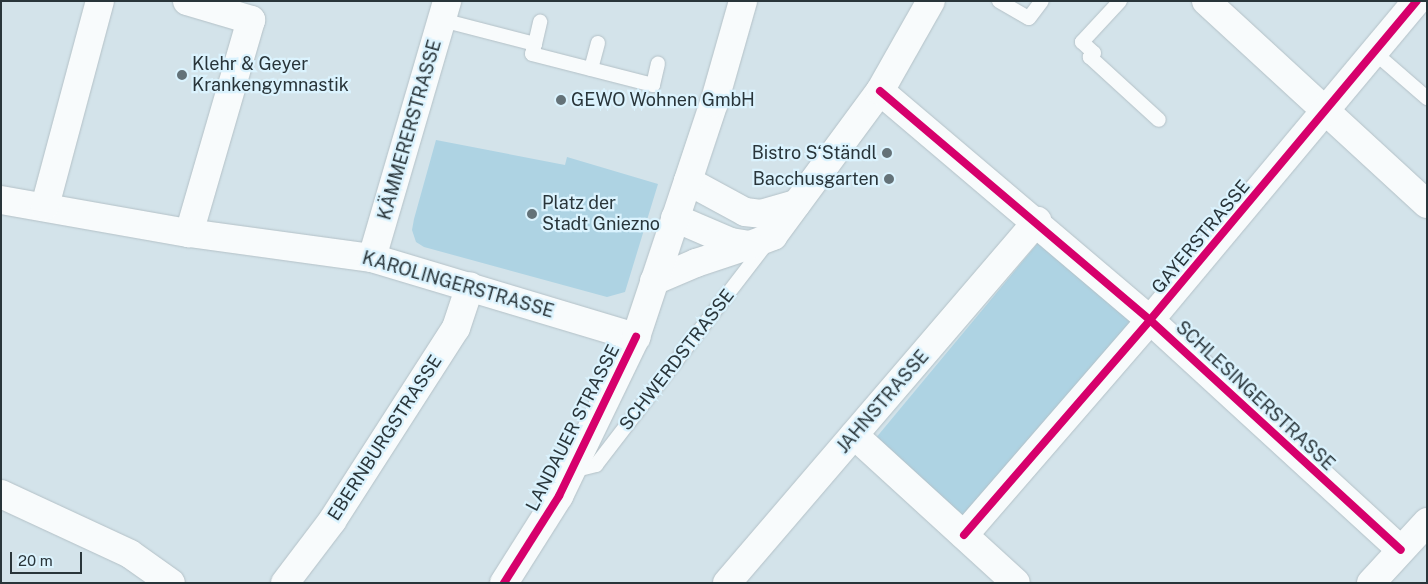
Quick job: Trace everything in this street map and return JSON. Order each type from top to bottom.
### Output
[{"type":"street","points":[[45,206],[100,1]]},
{"type":"street","points":[[187,1],[251,20],[189,232]]},
{"type":"street","name":"LANDAUER STRASSE","points":[[504,583],[572,471],[636,337],[688,181],[743,1]]},
{"type":"street","name":"SCHWERDSTRASSE","points":[[762,240],[797,204],[880,91],[931,1]]},
{"type":"street","points":[[1206,1],[1427,204]]},
{"type":"street","name":"GAYERSTRASSE","points":[[964,536],[1150,320],[1417,1]]},
{"type":"street","name":"KÄMMERERSTRASSE","points":[[372,258],[445,10]]},
{"type":"street","name":"SCHLESINGERSTRASSE","points":[[880,91],[1037,221],[1150,320],[1401,550]]},
{"type":"street","points":[[688,181],[745,212],[762,214],[797,204]]},
{"type":"street","name":"KAROLINGERSTRASSE","points":[[1,200],[189,232],[372,258],[636,337]]},
{"type":"street","points":[[675,218],[731,242],[762,240]]},
{"type":"street","name":"JAHNSTRASSE","points":[[727,583],[1037,221]]},
{"type":"street","points":[[654,281],[696,262],[762,240]]},
{"type":"street","name":"EBERNBURGSTRASSE","points":[[285,583],[332,521],[456,328],[470,286]]},
{"type":"street","points":[[854,435],[1016,583]]},
{"type":"street","points":[[1,494],[130,554],[171,583]]},
{"type":"street","points":[[1371,583],[1427,522]]},
{"type":"lane","points":[[999,1],[1029,18],[1042,1]]},
{"type":"lane","points":[[1120,1],[1082,42],[1094,53],[1090,57],[1160,120]]},
{"type":"lane","points":[[445,10],[535,44]]},
{"type":"lane","points":[[540,22],[532,54],[653,85],[658,64]]},
{"type":"lane","points":[[591,69],[598,43]]},
{"type":"lane","points":[[1375,53],[1427,98]]},
{"type":"lane","name":"SCHWERDSTRASSE","points":[[572,471],[596,465],[762,240]]},
{"type":"shaded area","name":"Platz der Stadt Gniezno","points":[[436,140],[565,165],[567,157],[658,184],[625,292],[607,297],[424,247],[416,242],[412,230],[414,219]]},
{"type":"shaded area","points":[[1042,238],[1138,320],[960,522],[875,439]]},
{"type":"cycle path","points":[[964,535],[1150,320],[1417,1]]},
{"type":"cycle path","points":[[880,91],[1150,320],[1401,550]]},
{"type":"cycle path","points":[[504,583],[559,496],[636,337]]},
{"type":"place","name":"Klehr & Geyer Krankengymnastik","points":[[182,75]]},
{"type":"place","name":"GEWO Wohnen GmbH","points":[[561,100]]},
{"type":"place","name":"Bistro S‘Ständl","points":[[887,153]]},
{"type":"place","name":"Bacchusgarten","points":[[889,179]]},
{"type":"place","name":"Platz der Stadt Gniezno","points":[[532,214]]}]
